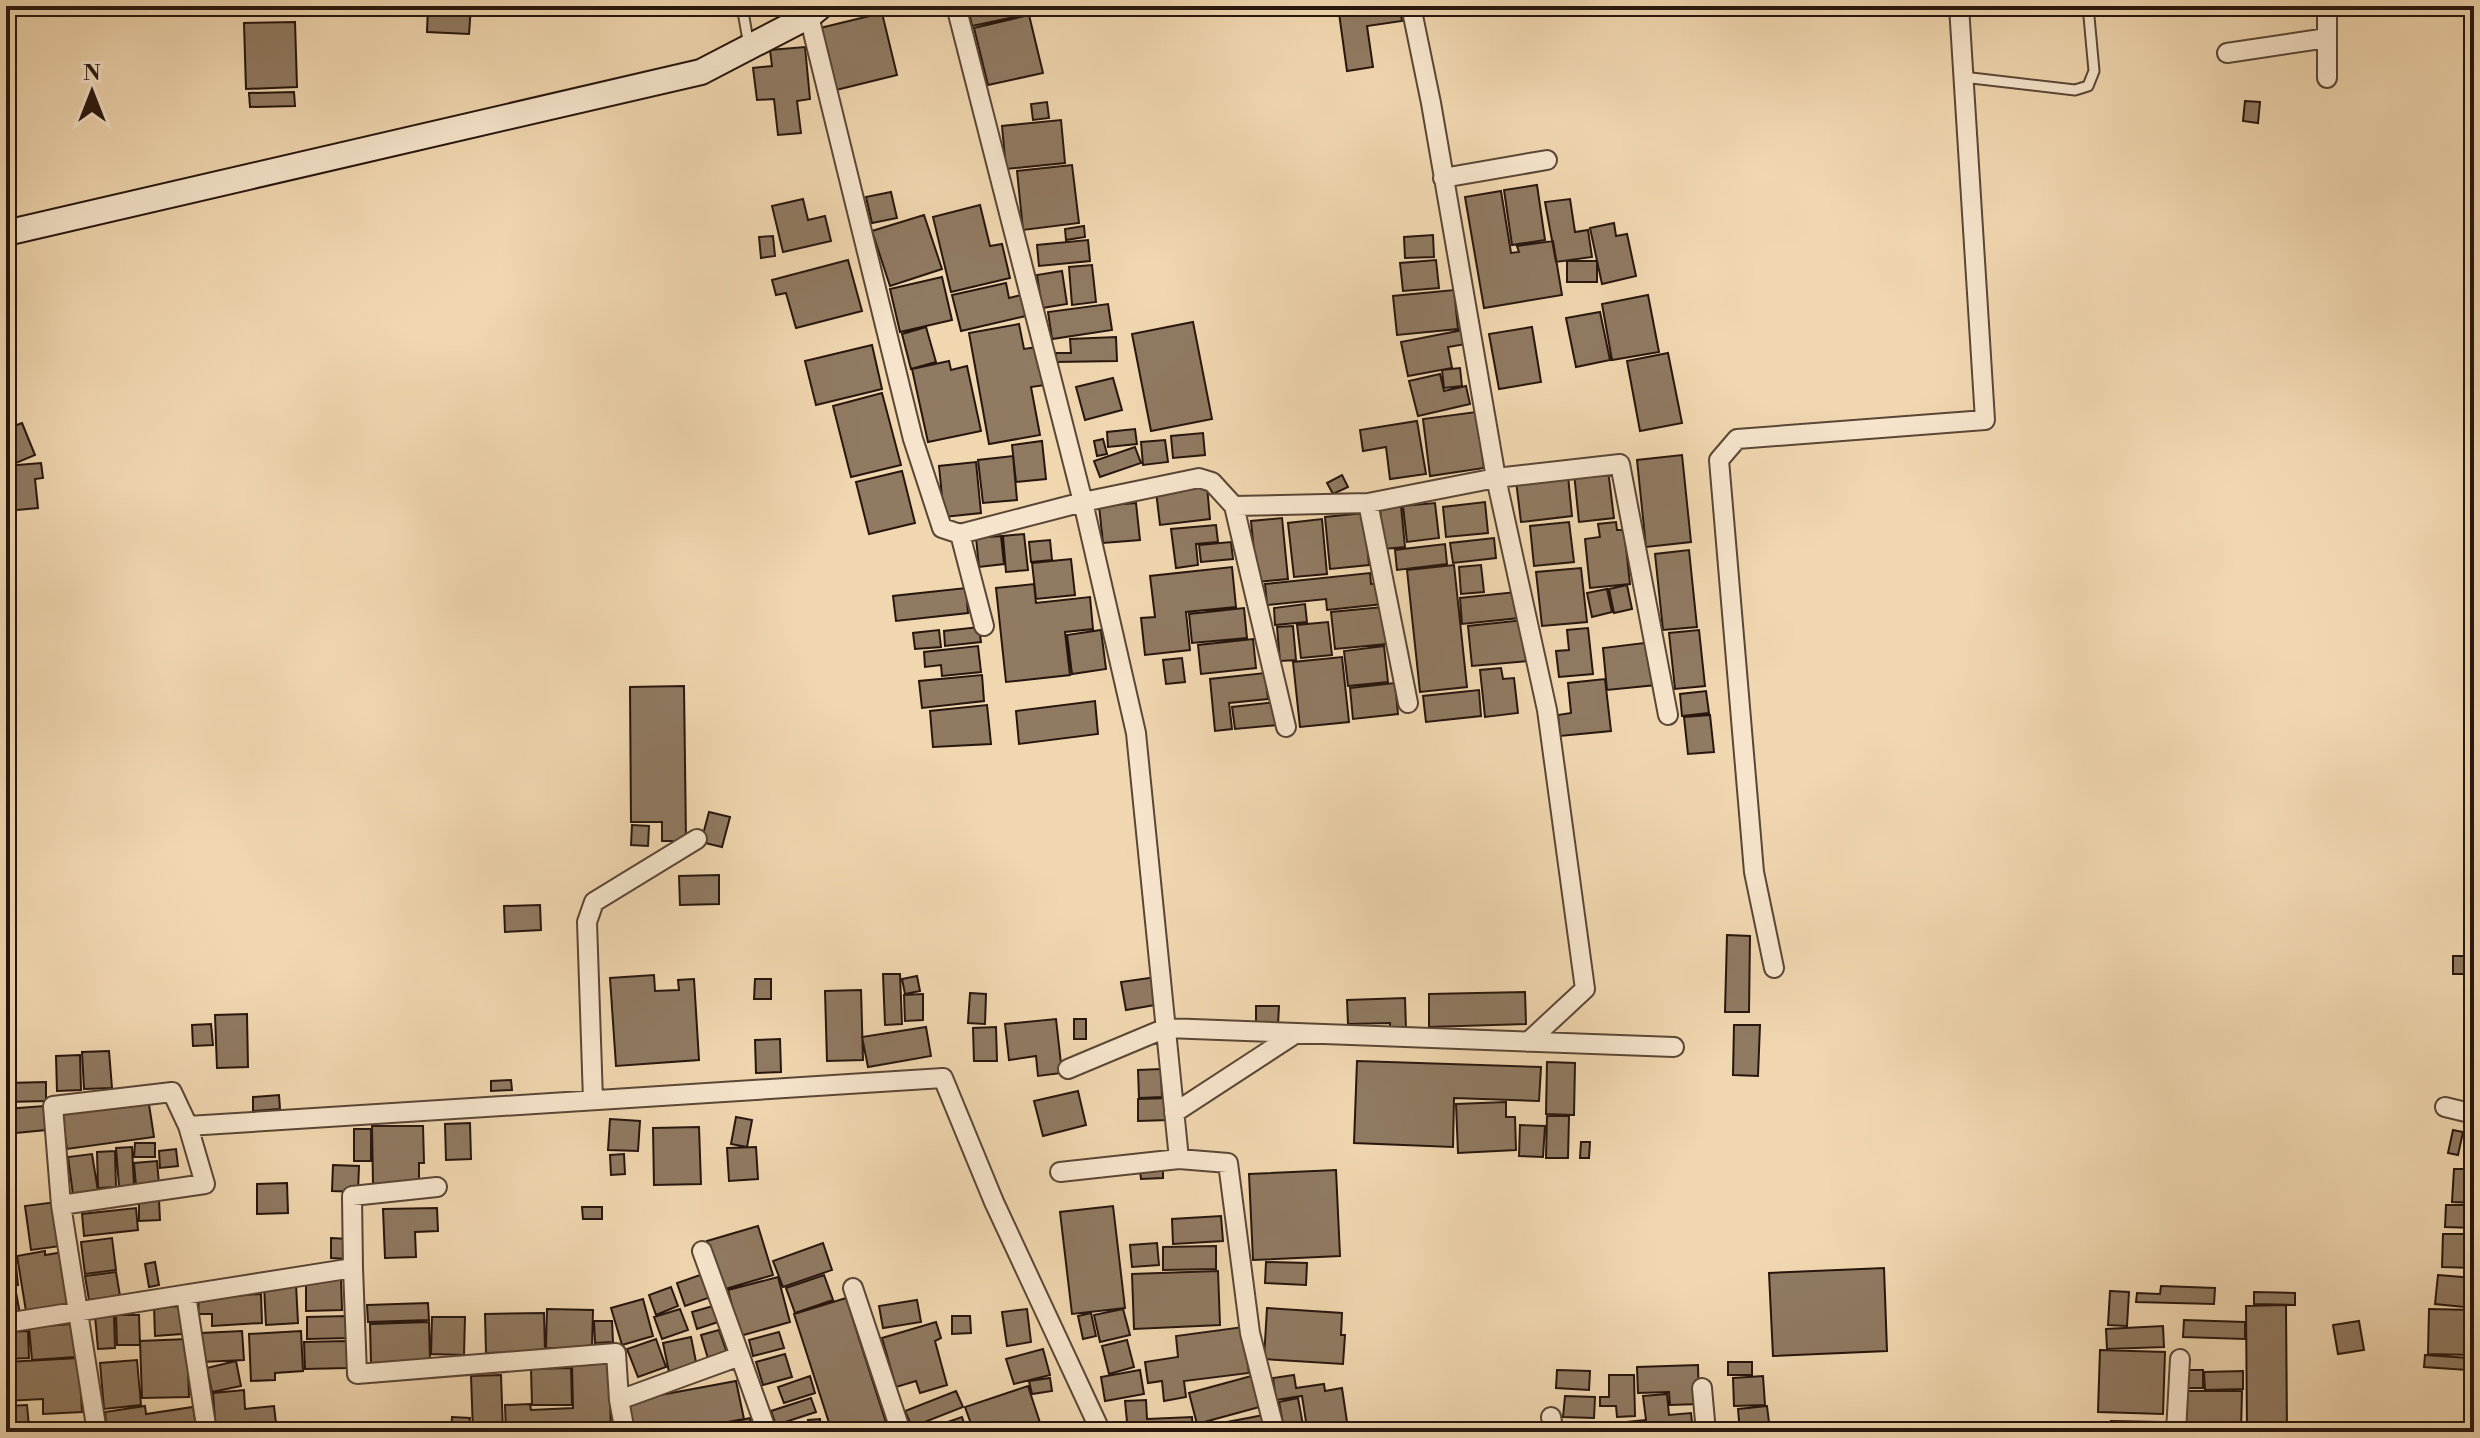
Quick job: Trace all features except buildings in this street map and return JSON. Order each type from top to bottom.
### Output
[{"type":"street","points":[[956,6],[1083,502],[1136,733],[1179,1159]]},
{"type":"street","points":[[1411,6],[1496,478],[1547,710],[1585,989],[1528,1042]]},
{"type":"street","points":[[1774,968],[1754,872],[1719,460],[1737,439],[1985,420],[1959,6]]},
{"type":"street","points":[[2327,6],[2327,78]]},
{"type":"street","points":[[6,233],[701,72],[815,11],[913,439],[942,528],[960,534],[1083,502],[1199,478],[1212,482],[1234,506],[1286,727]]},
{"type":"street","points":[[2227,53],[2327,38]]},
{"type":"street","points":[[1443,178],[1547,160]]},
{"type":"street","points":[[1234,506],[1368,503],[1496,478],[1620,464],[1668,715]]},
{"type":"street","points":[[1368,503],[1408,703]]},
{"type":"street","points":[[960,534],[984,626]]},
{"type":"street","points":[[593,1100],[589,911],[594,902],[697,839]]},
{"type":"street","points":[[1068,1069],[1166,1028],[1674,1047]]},
{"type":"street","points":[[1174,1113],[1284,1039],[1298,1033]]},
{"type":"street","points":[[188,1126],[943,1078],[994,1202],[1101,1432]]},
{"type":"street","points":[[61,1205],[205,1184],[188,1126],[172,1092],[53,1106],[61,1205],[96,1432]]},
{"type":"street","points":[[2445,1107],[2474,1114]]},
{"type":"street","points":[[1060,1172],[1179,1159],[1228,1163],[1250,1333],[1275,1432]]},
{"type":"street","points":[[437,1187],[352,1196],[357,1374],[616,1353],[625,1432]]},
{"type":"street","points":[[702,1251],[767,1432]]},
{"type":"street","points":[[6,1323],[353,1268]]},
{"type":"street","points":[[853,1288],[901,1432]]},
{"type":"street","points":[[186,1295],[207,1432]]},
{"type":"street","points":[[619,1400],[740,1356]]},
{"type":"street","points":[[2176,1432],[2180,1359]]},
{"type":"street","points":[[1702,1388],[1706,1432]]},
{"type":"lane","points":[[742,6],[749,46]]},
{"type":"lane","points":[[1963,77],[2082,89],[2088,86],[2094,71],[2088,6]]}]
